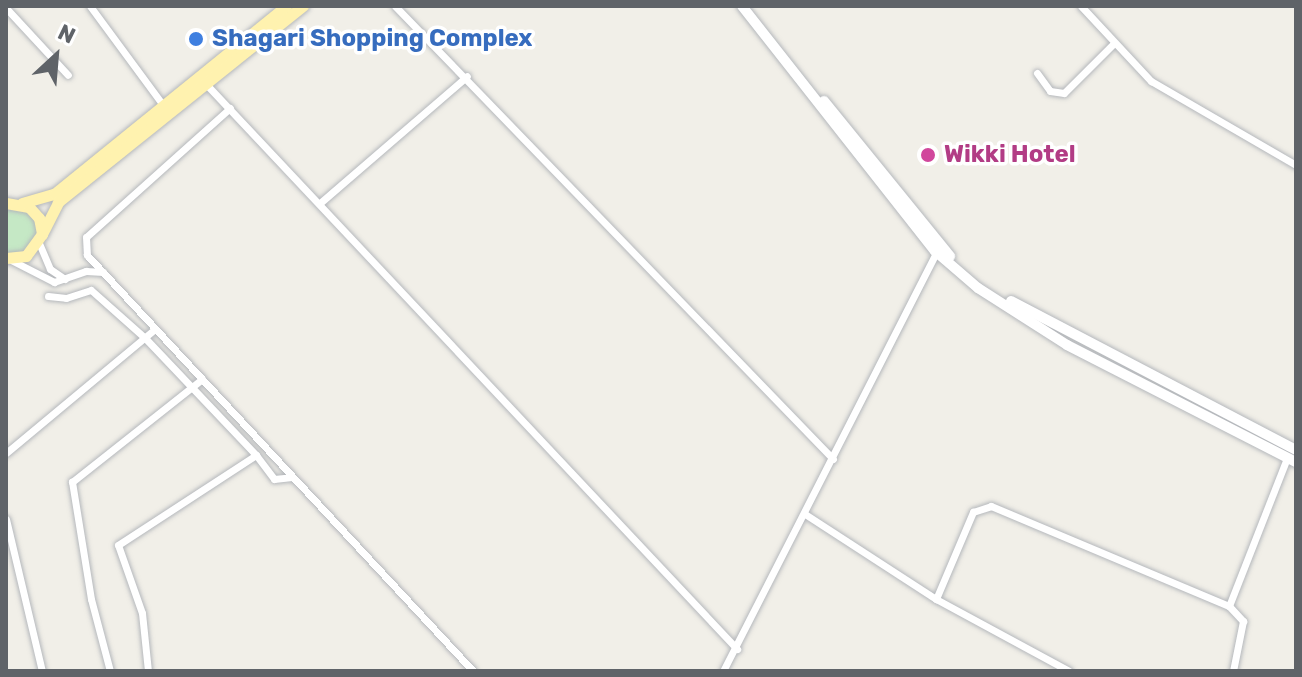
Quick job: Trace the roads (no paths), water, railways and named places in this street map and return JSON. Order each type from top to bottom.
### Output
[{"type":"main road","points":[[7,202],[22,203],[54,194],[280,11],[303,6]]},
{"type":"main road","points":[[7,258],[26,256],[41,238],[58,202],[207,85],[280,11]]},
{"type":"main road","points":[[22,203],[35,212],[41,238]]},
{"type":"street","points":[[90,6],[163,105]]},
{"type":"street","points":[[395,6],[467,76],[833,459]]},
{"type":"street","points":[[742,6],[938,249],[978,288],[1067,345],[1293,454]]},
{"type":"street","points":[[749,6],[938,249]]},
{"type":"street","points":[[1081,6],[1112,45],[1179,100],[1296,165]]},
{"type":"street","points":[[6,8],[68,75]]},
{"type":"street","points":[[1037,73],[1050,91],[1064,93],[1112,45]]},
{"type":"street","points":[[198,76],[737,649]]},
{"type":"street","points":[[320,203],[467,76]]},
{"type":"street","points":[[230,108],[86,237],[87,255],[473,671]]},
{"type":"street","points":[[41,238],[50,269],[67,280]]},
{"type":"street","points":[[723,671],[737,649],[938,249]]},
{"type":"street","points":[[7,258],[54,282],[86,271],[103,272]]},
{"type":"street","points":[[48,296],[66,298],[91,290],[146,339],[191,390],[256,455],[274,479],[292,477]]},
{"type":"street","points":[[6,453],[155,329]]},
{"type":"street","points":[[110,671],[91,599],[72,482],[202,379]]},
{"type":"street","points":[[1229,606],[1293,454],[1296,436]]},
{"type":"street","points":[[148,671],[142,613],[118,545],[256,455]]},
{"type":"street","points":[[936,599],[973,512],[991,506],[1229,606],[1243,621],[1233,671]]},
{"type":"street","points":[[805,514],[936,599],[1069,671]]},
{"type":"street","points":[[6,519],[42,671]]},
{"type":"place","name":"Shagari Shopping Complex","points":[[196,39]]},
{"type":"place","name":"Wikki Hotel","points":[[928,155]]}]
